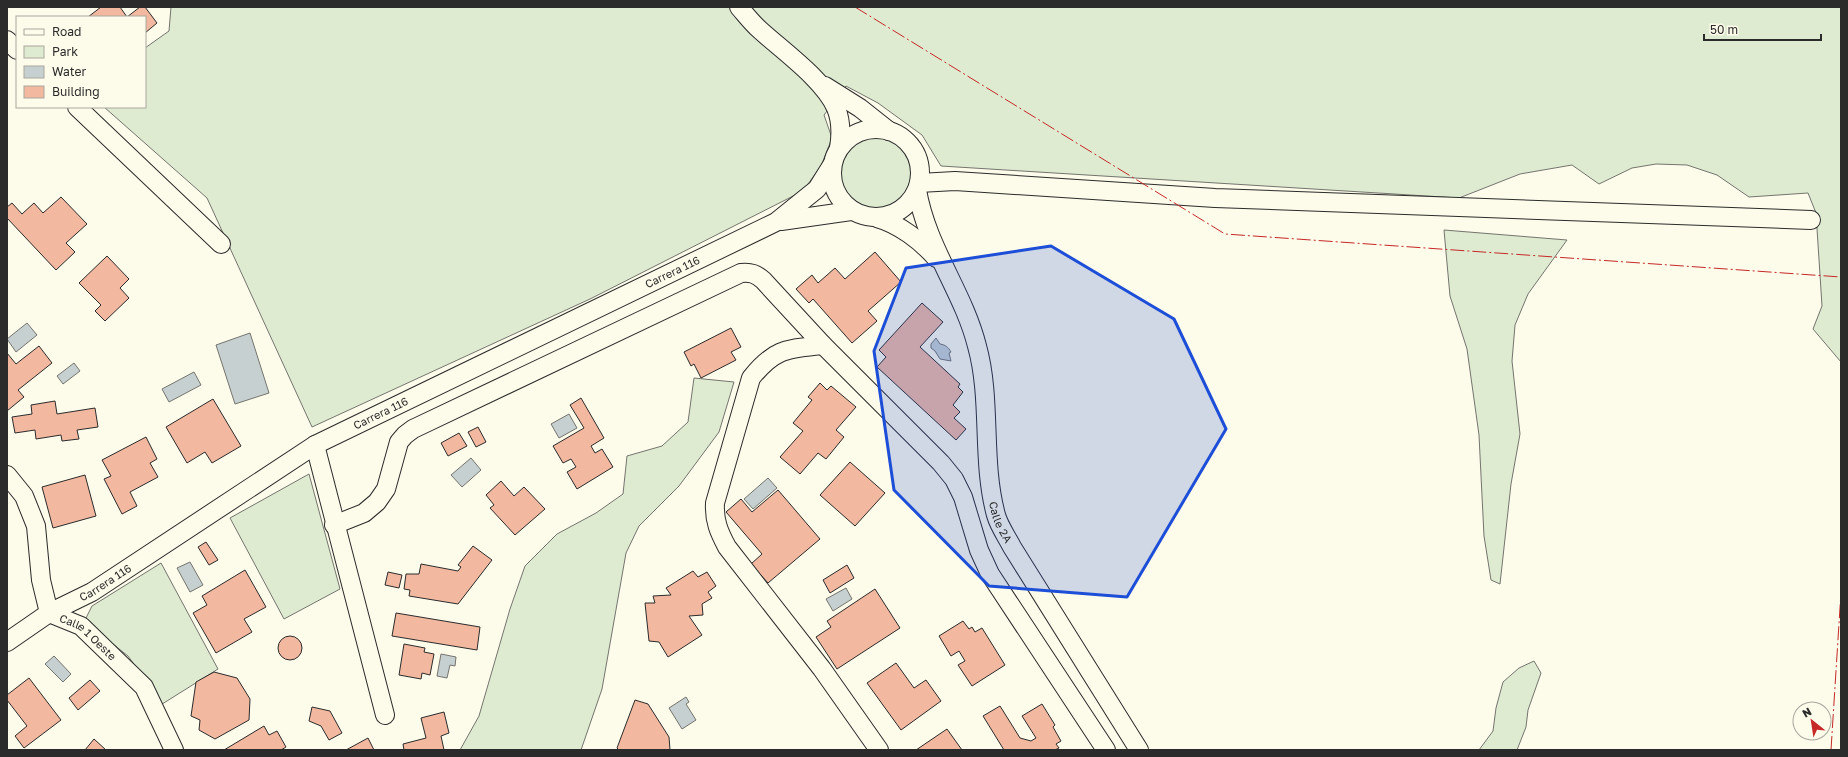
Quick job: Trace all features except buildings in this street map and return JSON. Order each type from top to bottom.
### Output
[{"type":"street","points":[[739,7],[758,28],[817,81],[830,96],[837,110],[840,132],[839,148],[832,166],[832,178],[835,191],[841,202],[851,211],[863,216],[876,218],[889,216],[901,210],[910,201],[919,180],[916,154],[909,144],[900,136],[889,131],[860,108],[817,81]]},
{"type":"street","points":[[7,40],[16,49]]},
{"type":"street","points":[[78,108],[221,244]]},
{"type":"street","points":[[839,148],[847,140],[861,132],[878,129],[889,131]]},
{"type":"street","name":"Carrera 116","points":[[7,642],[49,613],[92,592],[315,445],[776,222],[817,189],[832,166]]},
{"type":"street","points":[[919,180],[956,181],[1215,198],[1811,220]]},
{"type":"street","name":"Calle 2A","points":[[919,180],[928,231],[942,264],[969,317],[978,347],[984,388],[990,475],[996,515],[1012,548],[1139,750]]},
{"type":"street","name":"Carrera 116","points":[[776,222],[800,217],[851,211]]},
{"type":"street","name":"Calle 2A","points":[[876,218],[886,220],[899,228],[926,247],[942,264]]},
{"type":"street","points":[[334,525],[364,513],[377,502],[386,489],[400,442],[405,435],[413,429],[741,273],[751,272],[758,275],[954,479],[964,497],[979,550],[990,574],[1106,750]]},
{"type":"street","points":[[823,344],[777,353],[763,364],[751,378],[715,504],[714,515],[718,530],[727,547],[822,669],[879,750]]},
{"type":"street","points":[[315,445],[334,525],[385,715]]},
{"type":"street","name":"Calle 1 Oeste","points":[[7,475],[24,496],[36,526],[40,580],[49,613],[81,626],[144,687],[174,750]]},
{"type":"highlighted area","points":[[1051,246],[1174,319],[1226,429],[1127,597],[989,586],[894,490],[874,351],[906,268]]},
{"type":"green space","points":[[171,7],[1841,7],[1841,362],[1813,329],[1822,306],[1816,213],[1808,193],[1749,197],[1717,175],[1687,165],[1656,164],[1632,168],[1599,184],[1572,165],[1520,174],[1459,198],[941,166],[922,135],[878,103],[846,86],[824,115],[832,138],[821,166],[803,191],[590,299],[312,427],[207,198],[105,108],[146,108],[146,47],[169,31]]},
{"type":"green space","points":[[876,129],[893,132],[901,136],[913,148],[917,156],[920,173],[917,190],[913,198],[901,210],[893,214],[876,217],[859,214],[851,210],[839,198],[835,190],[832,173],[835,156],[839,148],[851,136],[859,132]]},
{"type":"green space","points":[[1444,230],[1567,240],[1528,294],[1515,325],[1512,361],[1520,434],[1511,484],[1500,584],[1491,580],[1484,536],[1479,435],[1467,349],[1450,296]]},
{"type":"green space","points":[[694,378],[734,382],[719,432],[679,486],[639,526],[626,553],[602,689],[581,750],[460,750],[479,716],[510,609],[525,566],[557,534],[596,513],[623,494],[627,456],[662,446],[688,422]]},
{"type":"green space","points":[[309,474],[340,589],[284,619],[230,518]]},
{"type":"green space","points":[[161,563],[218,669],[159,706],[144,678],[128,656],[105,638],[91,631],[86,618],[92,606]]},
{"type":"green space","points":[[1534,661],[1541,673],[1528,710],[1526,727],[1517,750],[1479,750],[1493,731],[1496,708],[1503,682],[1519,668]]},
{"type":"water","points":[[27,323],[37,335],[16,352],[7,339]]},
{"type":"water","points":[[250,333],[269,393],[235,404],[216,345]]},
{"type":"water","points":[[936,338],[940,344],[950,350],[951,352],[949,353],[951,361],[940,359],[931,348],[931,344]]},
{"type":"water","points":[[74,363],[80,371],[63,384],[57,376]]},
{"type":"water","points":[[194,372],[201,385],[169,402],[162,389]]},
{"type":"water","points":[[569,414],[577,428],[559,438],[551,424]]},
{"type":"water","points":[[471,458],[481,470],[462,487],[451,475]]},
{"type":"water","points":[[768,478],[777,488],[753,509],[744,499]]},
{"type":"water","points":[[190,562],[203,585],[190,592],[177,568]]},
{"type":"water","points":[[846,588],[852,599],[833,611],[826,599]]},
{"type":"water","points":[[441,654],[456,657],[455,666],[450,665],[447,678],[437,676]]},
{"type":"water","points":[[54,656],[71,674],[63,682],[45,664]]},
{"type":"water","points":[[686,697],[689,702],[686,704],[696,720],[682,729],[669,708]]},
{"type":"power","points":[[855,7],[1225,234],[1841,277]]},
{"type":"power","points":[[1831,750],[1841,592]]}]
